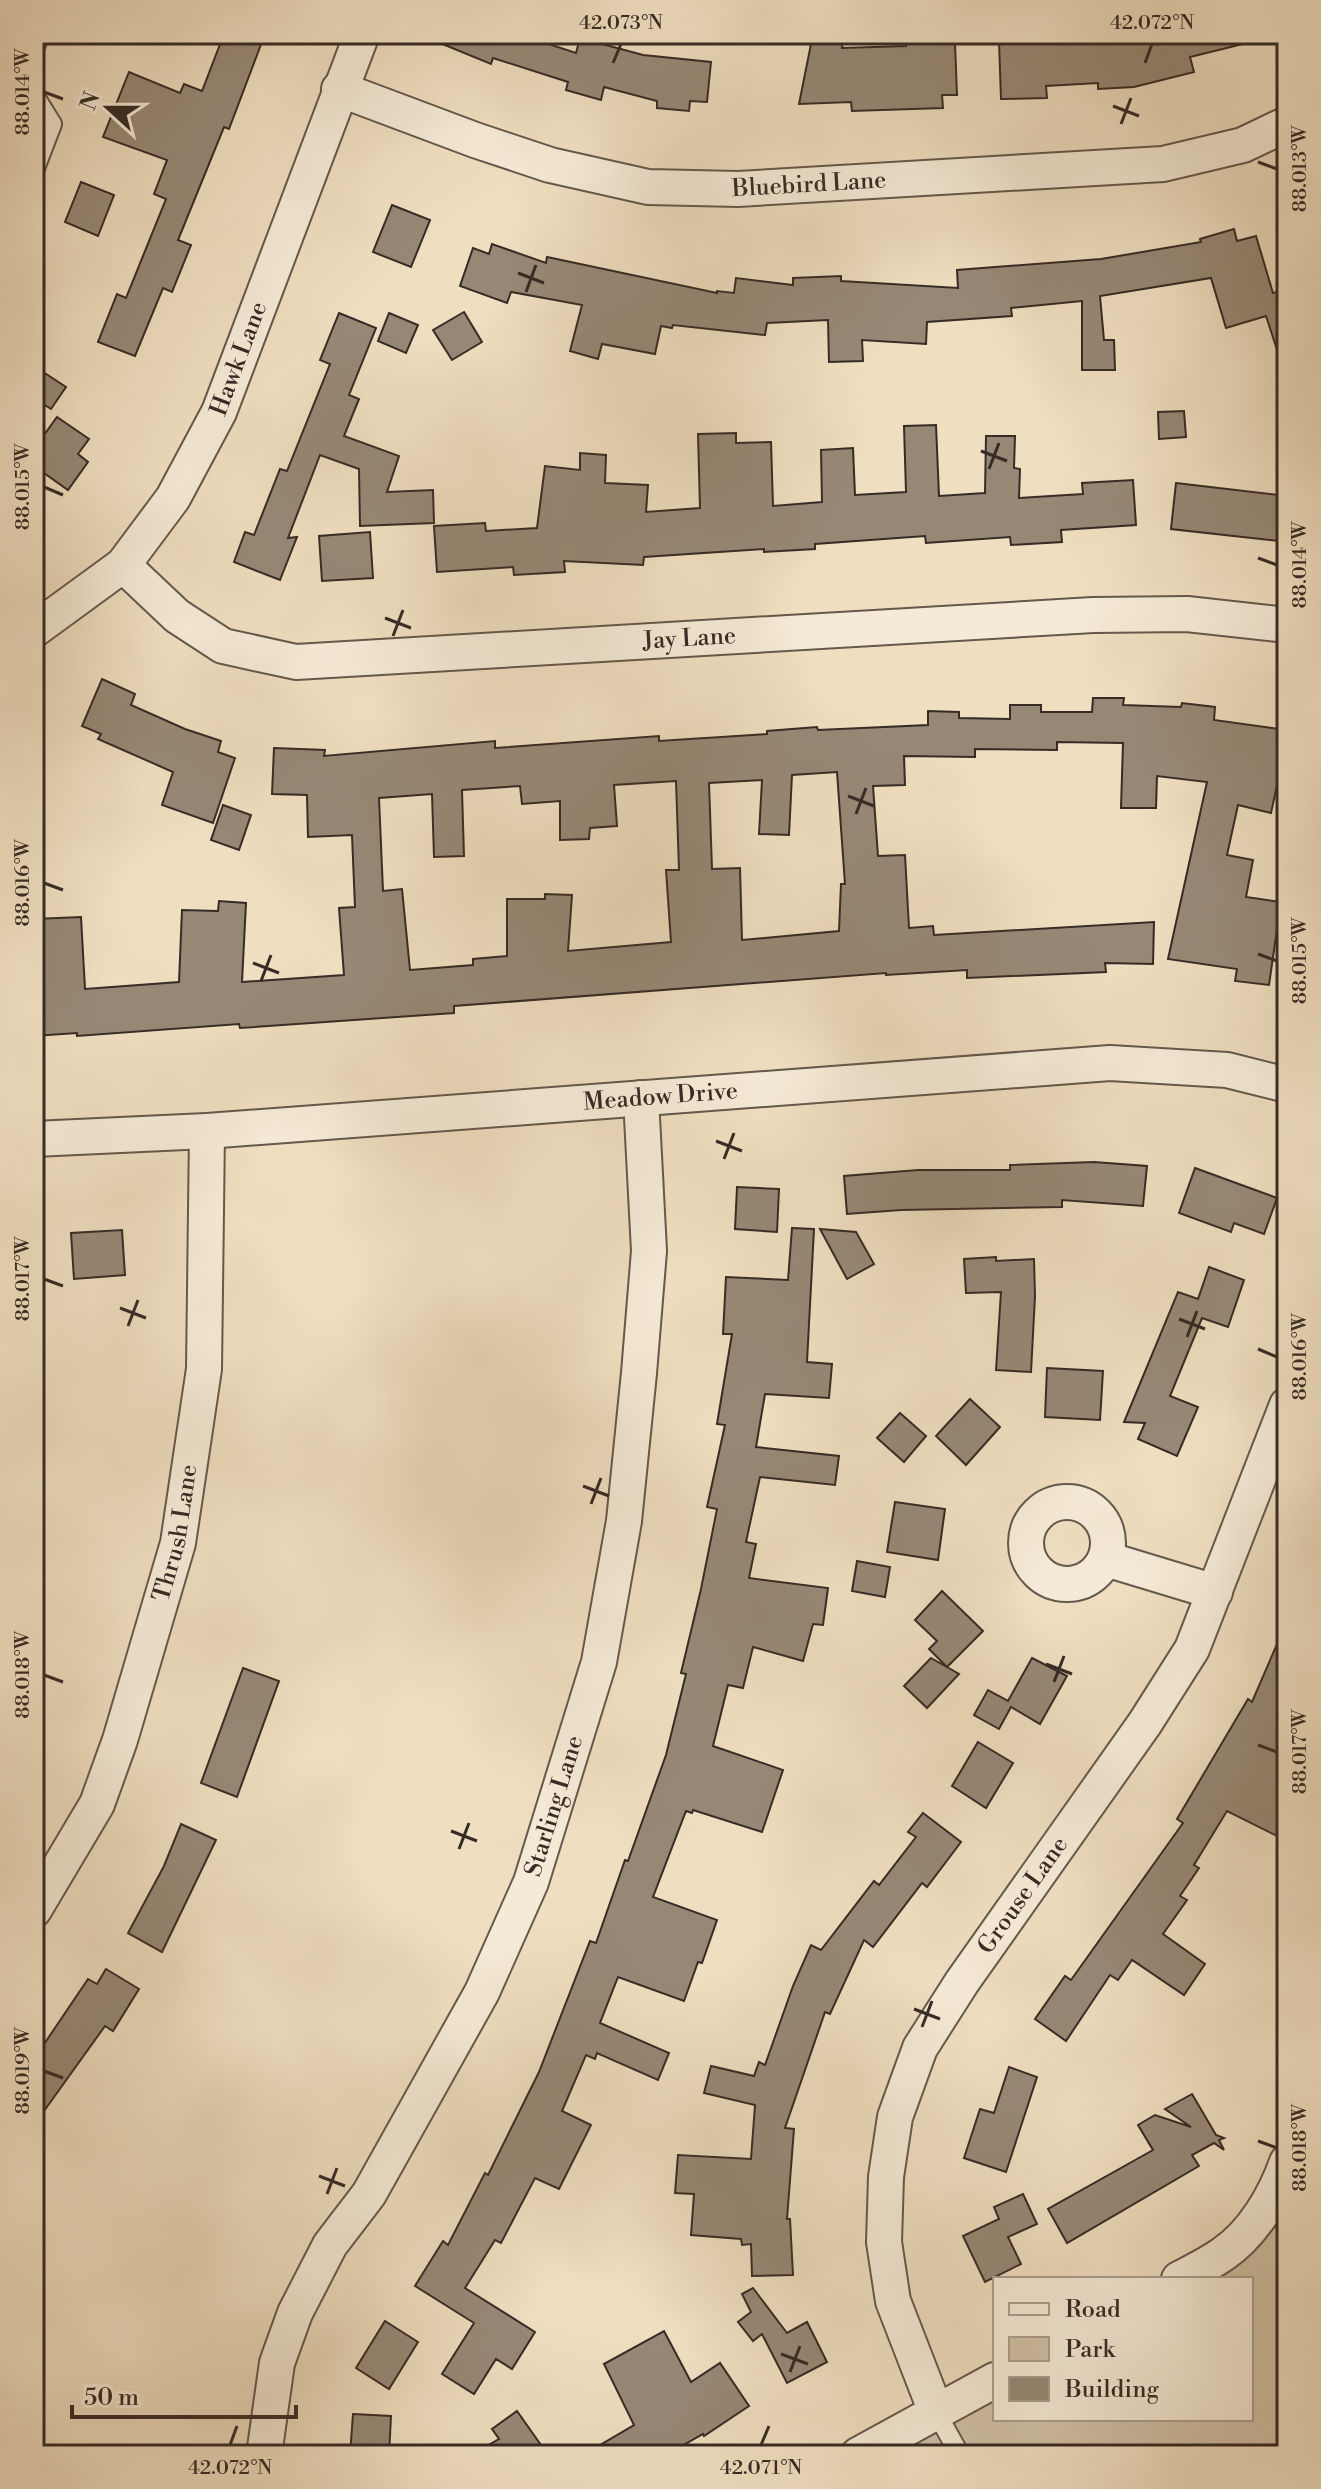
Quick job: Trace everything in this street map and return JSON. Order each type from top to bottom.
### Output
[{"type":"street","name":"Hawk Lane","points":[[34,630],[123,565],[173,498],[219,412],[362,34]]},
{"type":"street","name":"Bluebird Lane","points":[[339,89],[550,165],[648,187],[738,189],[1163,164],[1243,145],[1287,124]]},
{"type":"street","name":"Jay Lane","points":[[123,565],[177,616],[223,646],[296,662],[1093,615],[1187,614],[1287,625]]},
{"type":"street","name":"Meadow Drive","points":[[34,1139],[207,1131],[1110,1063],[1227,1070],[1287,1085]]},
{"type":"street","name":"Starling Lane","points":[[264,2455],[277,2363],[295,2313],[330,2245],[369,2194],[482,1992],[531,1882],[599,1662],[624,1521],[649,1251],[641,1098]]},
{"type":"street","name":"Thrush Lane","points":[[34,1910],[97,1804],[120,1740],[178,1543],[204,1369],[207,1131]]},
{"type":"street","name":"Grouse Lane","points":[[936,2412],[893,2301],[884,2242],[886,2177],[895,2117],[920,2048],[962,1982],[1145,1723],[1192,1649],[1287,1405]]},
{"type":"street","points":[[1106,1559],[1215,1592]]},
{"type":"street","points":[[1183,2277],[1225,2253],[1254,2225],[1281,2180],[1287,2162]]},
{"type":"street","points":[[858,2455],[993,2381]]},
{"type":"lane","points":[[34,50],[40,34]]},
{"type":"lane","points":[[34,95],[52,124],[34,171]]},
{"type":"lane","points":[[936,2412],[960,2455]]},
{"type":"green space","points":[[1287,2203],[1287,2455],[893,2455],[993,2400],[993,2421],[1253,2421],[1253,2277],[1201,2277],[1277,2226]]},
{"type":"building","points":[[224,34],[265,34],[229,129],[224,127],[178,240],[191,245],[172,292],[163,288],[135,356],[98,342],[117,294],[126,298],[166,199],[154,194],[167,160],[103,137],[129,72],[180,93],[184,84],[202,91]]},
{"type":"building","points":[[418,34],[518,34],[576,53],[580,38],[643,55],[711,62],[707,102],[690,101],[689,111],[657,108],[657,101],[604,87],[601,100],[566,90],[568,82],[493,58],[491,64]]},
{"type":"building","points":[[813,34],[844,34],[842,48],[906,46],[906,34],[943,34],[943,44],[955,43],[957,95],[942,95],[943,108],[852,111],[851,102],[799,104]]},
{"type":"building","points":[[1148,34],[1246,34],[1247,43],[1190,57],[1194,72],[1134,87],[1098,89],[1098,83],[1046,86],[1047,98],[1001,99],[999,41],[1046,40],[1046,44]]},
{"type":"building","points":[[81,182],[114,195],[98,236],[65,222]]},
{"type":"building","points":[[392,205],[430,220],[411,267],[373,252]]},
{"type":"building","points":[[1234,229],[1237,241],[1256,236],[1273,293],[1287,289],[1287,365],[1282,365],[1266,316],[1226,328],[1211,278],[1100,296],[1104,340],[1114,340],[1115,370],[1082,370],[1082,301],[1011,308],[1012,316],[927,322],[926,344],[862,340],[863,361],[829,362],[828,320],[767,323],[765,335],[661,326],[655,354],[602,344],[598,359],[570,351],[582,305],[511,292],[507,303],[460,286],[473,248],[489,254],[492,244],[546,263],[547,257],[717,293],[734,293],[736,278],[793,285],[793,278],[841,276],[841,281],[958,288],[957,270],[1101,259],[1201,242],[1200,239]]},
{"type":"building","points":[[464,312],[482,342],[452,360],[433,330]]},
{"type":"building","points":[[339,313],[376,328],[349,395],[359,399],[344,436],[399,456],[387,492],[433,490],[434,523],[360,526],[359,469],[320,455],[288,538],[297,537],[280,580],[234,562],[245,532],[254,535],[280,469],[287,471],[330,364],[320,360]]},
{"type":"building","points":[[389,313],[418,325],[406,353],[378,341]]},
{"type":"building","points":[[34,366],[66,387],[51,409],[34,398]]},
{"type":"building","points":[[1184,411],[1186,437],[1159,439],[1158,412]]},
{"type":"building","points":[[57,417],[89,439],[78,454],[88,462],[68,490],[34,466],[34,449]]},
{"type":"building","points":[[936,425],[939,496],[985,493],[986,436],[1015,436],[1014,468],[1020,469],[1019,498],[1083,494],[1082,483],[1133,480],[1136,525],[1061,530],[1062,542],[1011,545],[1010,537],[926,543],[925,536],[815,544],[815,549],[644,557],[643,565],[564,561],[565,572],[514,575],[513,567],[437,572],[434,526],[485,523],[486,531],[537,528],[545,466],[580,470],[580,453],[606,455],[605,483],[648,485],[646,512],[700,508],[698,434],[736,433],[736,443],[771,442],[773,506],[822,502],[821,450],[853,448],[855,495],[906,492],[904,426]]},
{"type":"building","points":[[1176,483],[1287,496],[1287,542],[1171,529]]},
{"type":"building","points":[[370,532],[373,578],[322,581],[319,536]]},
{"type":"building","points":[[102,679],[135,694],[131,705],[221,741],[218,752],[235,758],[213,823],[162,805],[173,772],[98,739],[101,734],[82,726]]},
{"type":"building","points":[[1093,698],[1124,698],[1123,705],[1181,707],[1182,703],[1215,707],[1214,720],[1287,730],[1287,767],[1281,767],[1271,813],[1238,805],[1227,855],[1253,860],[1246,897],[1281,902],[1269,985],[1235,981],[1237,969],[1168,959],[1207,782],[1157,776],[1156,808],[1121,808],[1123,743],[1057,742],[1057,750],[975,749],[975,757],[904,756],[905,785],[873,786],[878,856],[905,855],[909,928],[933,926],[934,935],[1154,922],[1153,964],[1105,963],[1106,972],[967,978],[967,970],[886,973],[454,1006],[454,1013],[240,1028],[239,1024],[77,1036],[77,1033],[34,1036],[34,919],[81,917],[85,989],[179,982],[182,910],[218,911],[219,901],[246,903],[242,982],[344,975],[339,908],[355,907],[352,835],[308,837],[307,795],[272,794],[274,748],[325,750],[324,756],[495,741],[495,748],[659,736],[659,741],[767,734],[767,731],[817,727],[818,730],[928,725],[928,711],[959,712],[959,718],[1010,719],[1010,705],[1041,705],[1041,712],[1092,712]],"holes":[[[837,772],[845,884],[841,884],[839,931],[742,940],[740,868],[712,869],[709,783],[762,780],[759,834],[789,835],[792,775]],[[676,781],[679,870],[666,870],[671,942],[568,951],[572,895],[545,894],[545,899],[507,899],[507,956],[473,959],[473,965],[410,970],[402,889],[383,891],[379,798],[432,794],[434,857],[464,856],[462,790],[520,786],[522,804],[560,801],[560,840],[589,839],[590,828],[617,826],[614,785]]]},
{"type":"building","points":[[223,805],[251,815],[239,850],[211,840]]},
{"type":"building","points":[[1094,1162],[1147,1166],[1143,1206],[1062,1200],[1062,1207],[847,1214],[844,1176],[918,1170],[1010,1170],[1010,1165]]},
{"type":"building","points":[[1195,1168],[1277,1198],[1264,1234],[1234,1223],[1231,1232],[1179,1213]]},
{"type":"building","points":[[737,1187],[779,1189],[777,1232],[735,1229]]},
{"type":"building","points":[[792,1228],[814,1229],[807,1362],[832,1364],[829,1398],[765,1394],[756,1447],[839,1456],[835,1485],[760,1477],[746,1542],[756,1544],[749,1578],[828,1588],[823,1625],[813,1624],[803,1661],[753,1647],[743,1688],[728,1685],[713,1746],[783,1770],[762,1832],[693,1810],[692,1813],[686,1811],[653,1897],[717,1920],[702,1963],[698,1962],[684,2001],[618,1977],[600,2023],[669,2053],[658,2080],[597,2053],[595,2059],[586,2055],[562,2111],[591,2125],[559,2189],[535,2178],[501,2243],[495,2240],[465,2288],[535,2332],[512,2369],[496,2359],[474,2394],[442,2374],[474,2323],[415,2286],[443,2241],[448,2245],[485,2173],[488,2175],[539,2072],[590,1941],[596,1943],[666,1755],[686,1674],[681,1673],[717,1509],[707,1507],[725,1425],[717,1424],[732,1334],[723,1334],[726,1277],[788,1280]]},
{"type":"building","points":[[820,1229],[856,1232],[874,1264],[847,1279]]},
{"type":"building","points":[[122,1230],[125,1275],[74,1279],[71,1233]]},
{"type":"building","points":[[996,1257],[996,1261],[1034,1259],[1031,1372],[996,1370],[1001,1292],[966,1293],[964,1259]]},
{"type":"building","points":[[1209,1267],[1244,1280],[1228,1327],[1202,1318],[1170,1396],[1198,1407],[1177,1456],[1138,1439],[1145,1423],[1124,1422],[1178,1292],[1198,1299]]},
{"type":"building","points":[[1047,1368],[1103,1371],[1100,1420],[1045,1417]]},
{"type":"building","points":[[970,1399],[1000,1427],[966,1465],[936,1436]]},
{"type":"building","points":[[900,1413],[926,1436],[904,1462],[877,1438]]},
{"type":"building","points":[[895,1502],[945,1509],[938,1560],[887,1552]]},
{"type":"building","points":[[857,1561],[890,1567],[885,1597],[852,1591]]},
{"type":"building","points":[[942,1591],[983,1631],[947,1667],[929,1649],[937,1641],[915,1620]]},
{"type":"building","points":[[1287,1621],[1287,1841],[1227,1811],[1194,1865],[1199,1868],[1180,1896],[1187,1900],[1163,1934],[1205,1964],[1184,1995],[1132,1960],[1118,1980],[1110,1975],[1066,2041],[1035,2019],[1065,1976],[1071,1980],[1183,1823],[1177,1819],[1248,1699],[1252,1702]]},
{"type":"building","points":[[931,1658],[959,1674],[927,1708],[904,1686]]},
{"type":"building","points":[[1032,1658],[1067,1676],[1040,1724],[1011,1707],[999,1729],[974,1715],[988,1690],[1008,1701]]},
{"type":"building","points":[[243,1668],[279,1681],[237,1797],[201,1783]]},
{"type":"building","points":[[978,1742],[1013,1763],[986,1808],[952,1786]]},
{"type":"building","points":[[923,1813],[961,1842],[927,1887],[922,1883],[873,1947],[864,1940],[830,2014],[825,2012],[785,2128],[794,2129],[787,2219],[790,2219],[793,2275],[752,2276],[751,2244],[742,2245],[741,2239],[691,2235],[694,2194],[675,2193],[678,2155],[751,2159],[755,2105],[704,2093],[711,2066],[754,2076],[759,2062],[765,2065],[811,1945],[821,1950],[874,1881],[879,1885],[916,1837],[908,1832]]},
{"type":"building","points":[[181,1824],[216,1840],[162,1952],[128,1933],[164,1866]]},
{"type":"building","points":[[106,1969],[139,1989],[113,2031],[105,2026],[34,2125],[34,2059],[88,1979],[97,1984]]},
{"type":"building","points":[[1009,2067],[1037,2077],[1006,2172],[964,2158],[980,2109],[994,2113]]},
{"type":"building","points":[[1192,2094],[1216,2135],[1224,2138],[1219,2140],[1224,2150],[1214,2143],[1192,2155],[1199,2166],[1067,2243],[1048,2209],[1153,2150],[1138,2125],[1155,2115],[1191,2127],[1165,2109]]},
{"type":"building","points":[[1023,2194],[1037,2224],[1008,2237],[1021,2264],[985,2282],[963,2236],[999,2219],[994,2207]]},
{"type":"building","points":[[753,2288],[787,2333],[807,2322],[827,2362],[787,2383],[762,2334],[753,2341],[738,2322],[751,2312],[742,2294]]},
{"type":"building","points":[[385,2321],[418,2342],[389,2389],[356,2368]]},
{"type":"building","points":[[664,2331],[691,2382],[720,2363],[749,2406],[704,2436],[666,2455],[583,2455],[634,2425],[604,2364]]},
{"type":"building","points":[[517,2411],[548,2455],[471,2455],[499,2439],[492,2429]]},
{"type":"building","points":[[353,2414],[391,2416],[389,2455],[350,2455]]}]
